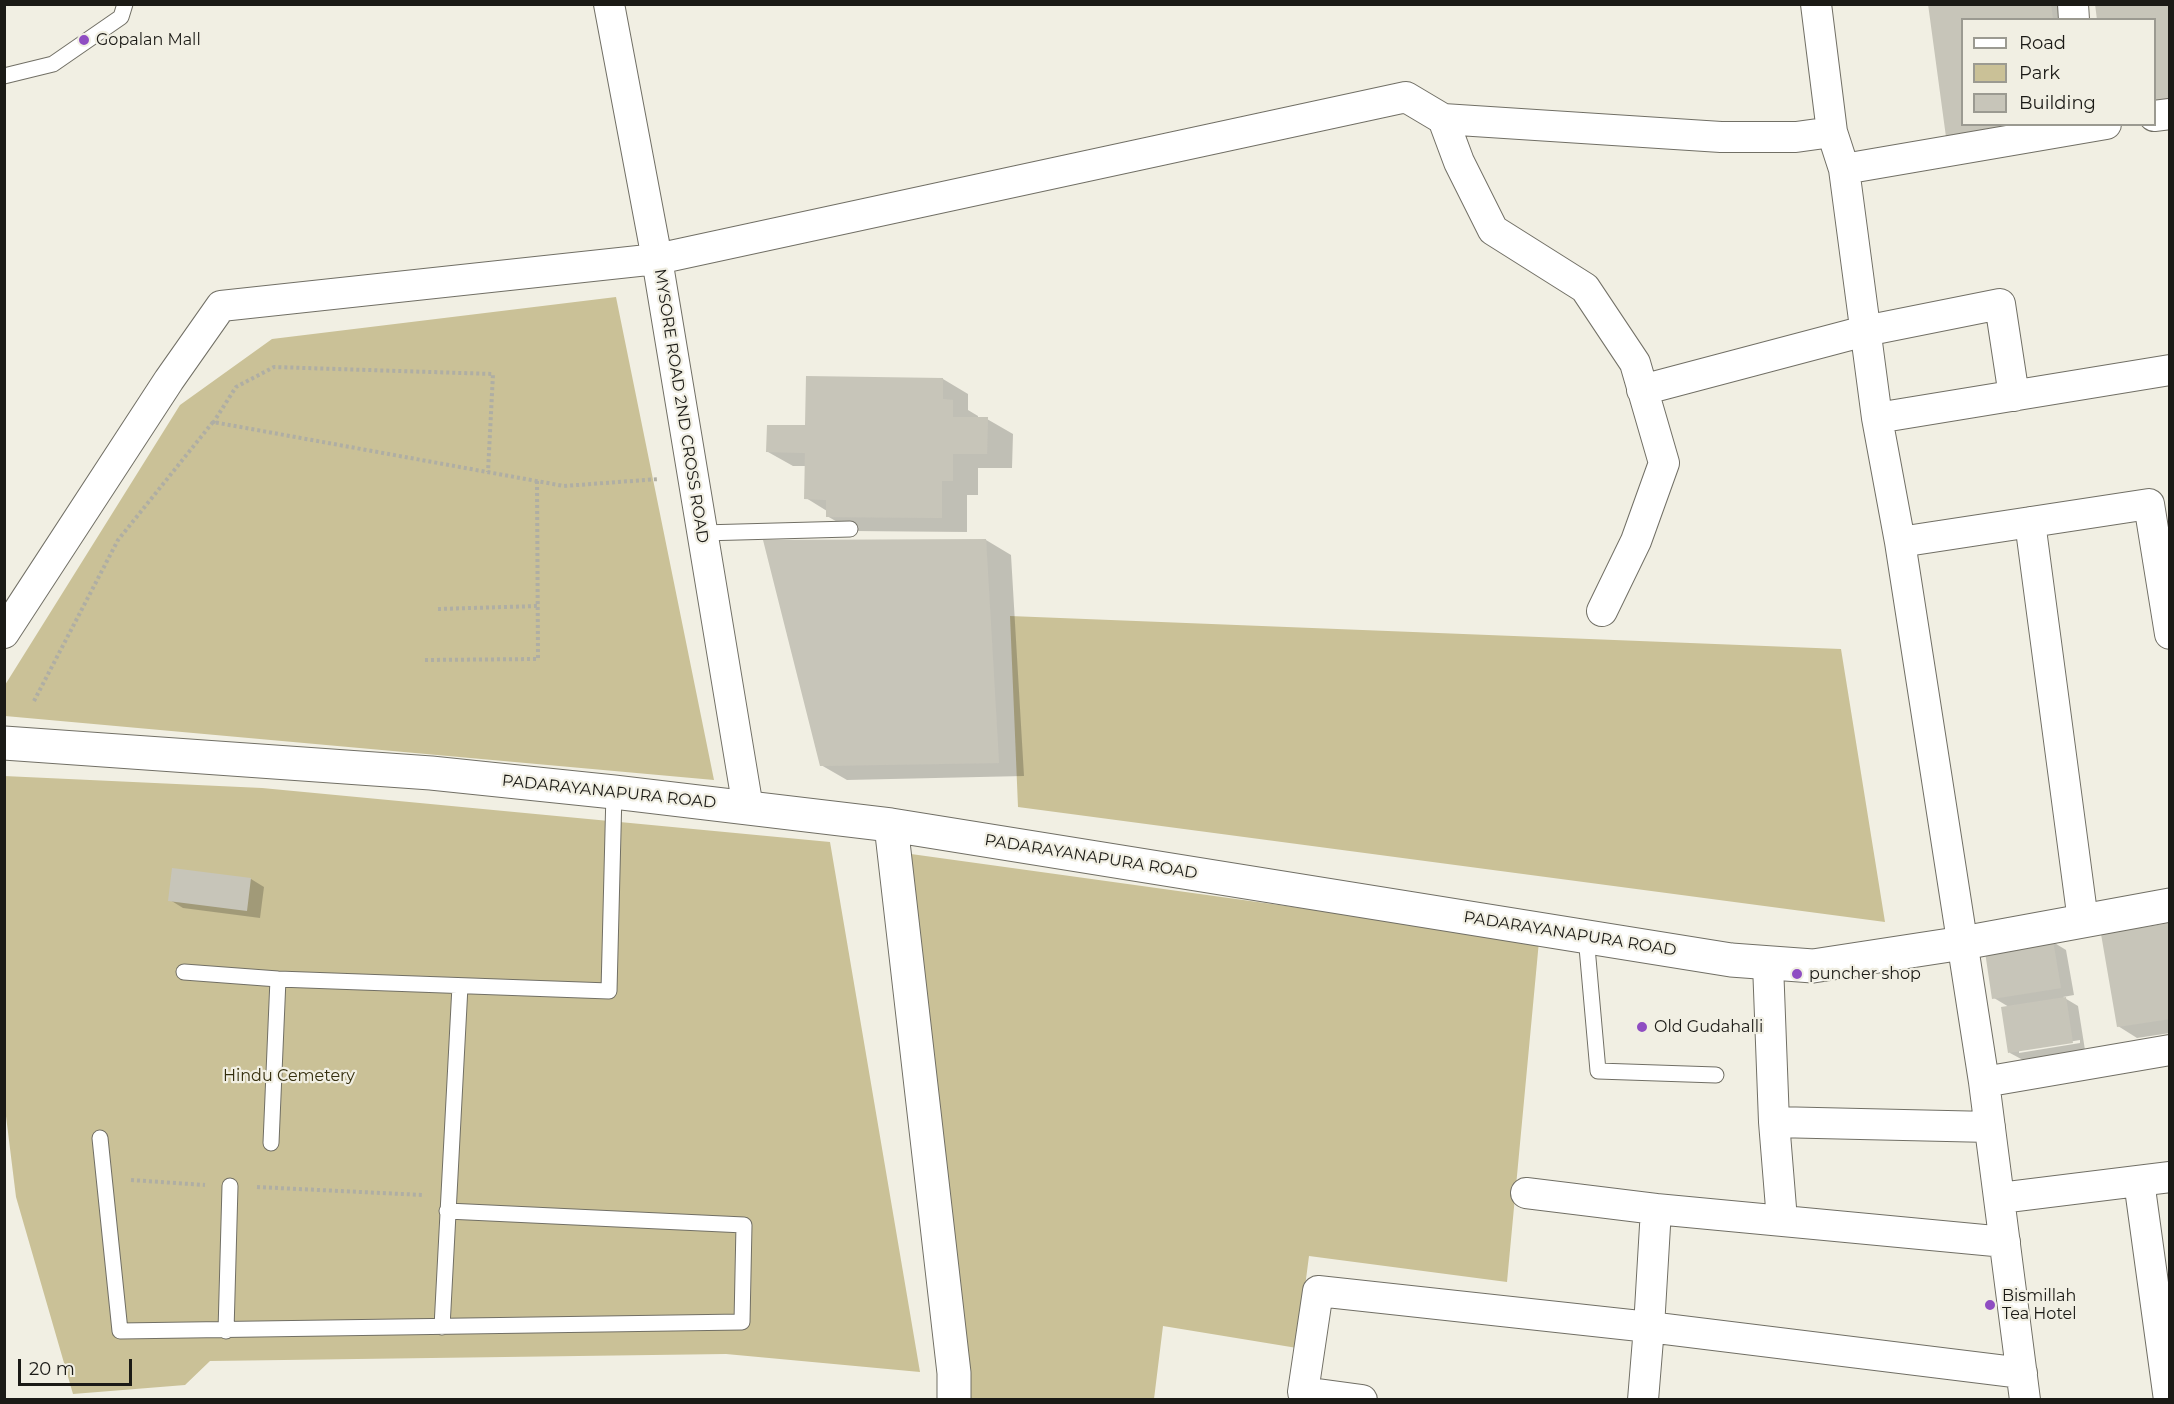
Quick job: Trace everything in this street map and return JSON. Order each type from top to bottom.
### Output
[{"type":"street","name":"MYSORE ROAD 2ND CROSS ROAD","points":[[609,4],[657,259],[748,808]]},
{"type":"street","points":[[1362,1400],[1303,1392],[1318,1291],[1649,1327],[2023,1386],[1984,1082],[1900,542],[1877,418],[1844,169],[1832,132],[1816,4]]},
{"type":"street","points":[[4,633],[169,380],[221,306],[657,259],[1406,97],[1443,120],[1721,137],[1796,136],[1832,132]]},
{"type":"street","points":[[1443,120],[1459,162],[1493,230],[1585,288],[1635,363],[1664,464],[1636,541],[1602,611]]},
{"type":"street","points":[[1844,169],[2093,126]]},
{"type":"street","points":[[1642,390],[1865,331],[2000,304],[2014,396]]},
{"type":"street","points":[[1877,418],[2169,370]]},
{"type":"street","points":[[1900,542],[2159,502],[2169,634]]},
{"type":"street","points":[[2030,522],[2083,921]]},
{"type":"street","name":"PADARAYANAPURA ROAD","points":[[4,743],[431,773],[891,825],[1731,960],[1768,964],[1813,966],[1963,943],[2169,905]]},
{"type":"street","points":[[891,825],[954,1373],[954,1400]]},
{"type":"street","points":[[1768,964],[1774,1122],[1782,1221]]},
{"type":"street","points":[[1984,1082],[2169,1050]]},
{"type":"street","points":[[1774,1122],[1990,1126]]},
{"type":"street","points":[[2000,1198],[2169,1177]]},
{"type":"street","points":[[2139,1181],[2169,1400]]},
{"type":"street","points":[[1526,1193],[1656,1209],[2005,1242]]},
{"type":"street","points":[[1643,1400],[1656,1209]]},
{"type":"lane","points":[[4,76],[53,64],[121,17],[125,4]]},
{"type":"lane","points":[[702,533],[850,529]]},
{"type":"lane","points":[[184,972],[278,979],[609,991],[614,792]]},
{"type":"lane","points":[[1586,936],[1598,1071],[1716,1075]]},
{"type":"lane","points":[[271,1143],[278,979]]},
{"type":"lane","points":[[442,1327],[460,987]]},
{"type":"lane","points":[[100,1138],[120,1331],[742,1323],[744,1225],[447,1204]]},
{"type":"lane","points":[[226,1331],[230,1186]]},
{"type":"path","points":[[34,701],[118,540],[211,425],[236,387],[274,367],[493,374],[488,472]]},
{"type":"path","points":[[211,425],[213,422],[564,486],[693,476]]},
{"type":"path","points":[[425,660],[538,659],[537,481]]},
{"type":"path","points":[[438,609],[538,606]]},
{"type":"path","points":[[104,1179],[230,1186],[447,1204]]},
{"type":"green space","points":[[616,297],[714,780],[5,716],[5,685],[180,405],[272,339]]},
{"type":"green space","points":[[1010,616],[1841,649],[1885,922],[1018,807]]},
{"type":"green space","name":"Hindu Cemetery","points":[[4,776],[262,788],[830,842],[920,1372],[726,1354],[210,1361],[185,1385],[73,1394],[16,1197],[5,1108]]},
{"type":"green space","points":[[911,854],[1539,941],[1507,1282],[1309,1256],[1297,1348],[1163,1326],[1154,1399],[977,1400],[964,1398]]},
{"type":"building","points":[[1928,4],[2051,4],[2053,18],[1961,18],[1961,126],[2015,126],[1946,137]]},
{"type":"building","points":[[2095,4],[2170,4],[2170,104],[2156,106],[2156,18],[2097,18]]},
{"type":"building","points":[[806,376],[943,378],[943,399],[953,400],[953,417],[988,417],[987,454],[953,454],[953,481],[942,481],[942,518],[826,517],[826,500],[804,499],[805,453],[766,452],[767,425],[805,425]]},
{"type":"building","points":[[986,539],[999,763],[820,766],[763,540]]},
{"type":"building","points":[[172,868],[251,878],[247,911],[168,901]]},
{"type":"building","points":[[2170,923],[2170,1019],[2117,1027],[2101,934]]},
{"type":"building","points":[[2053,941],[2061,988],[1992,999],[1985,952]]},
{"type":"building","points":[[2066,997],[2073,1043],[2008,1053],[2001,1007]]},
{"type":"place","name":"Gopalan Mall","points":[[84,40]]},
{"type":"place","name":"puncher shop","points":[[1797,974]]},
{"type":"place","name":"Old Gudahalli","points":[[1642,1027]]},
{"type":"place","name":"Bismillah Tea Hotel","points":[[1990,1305]]}]
